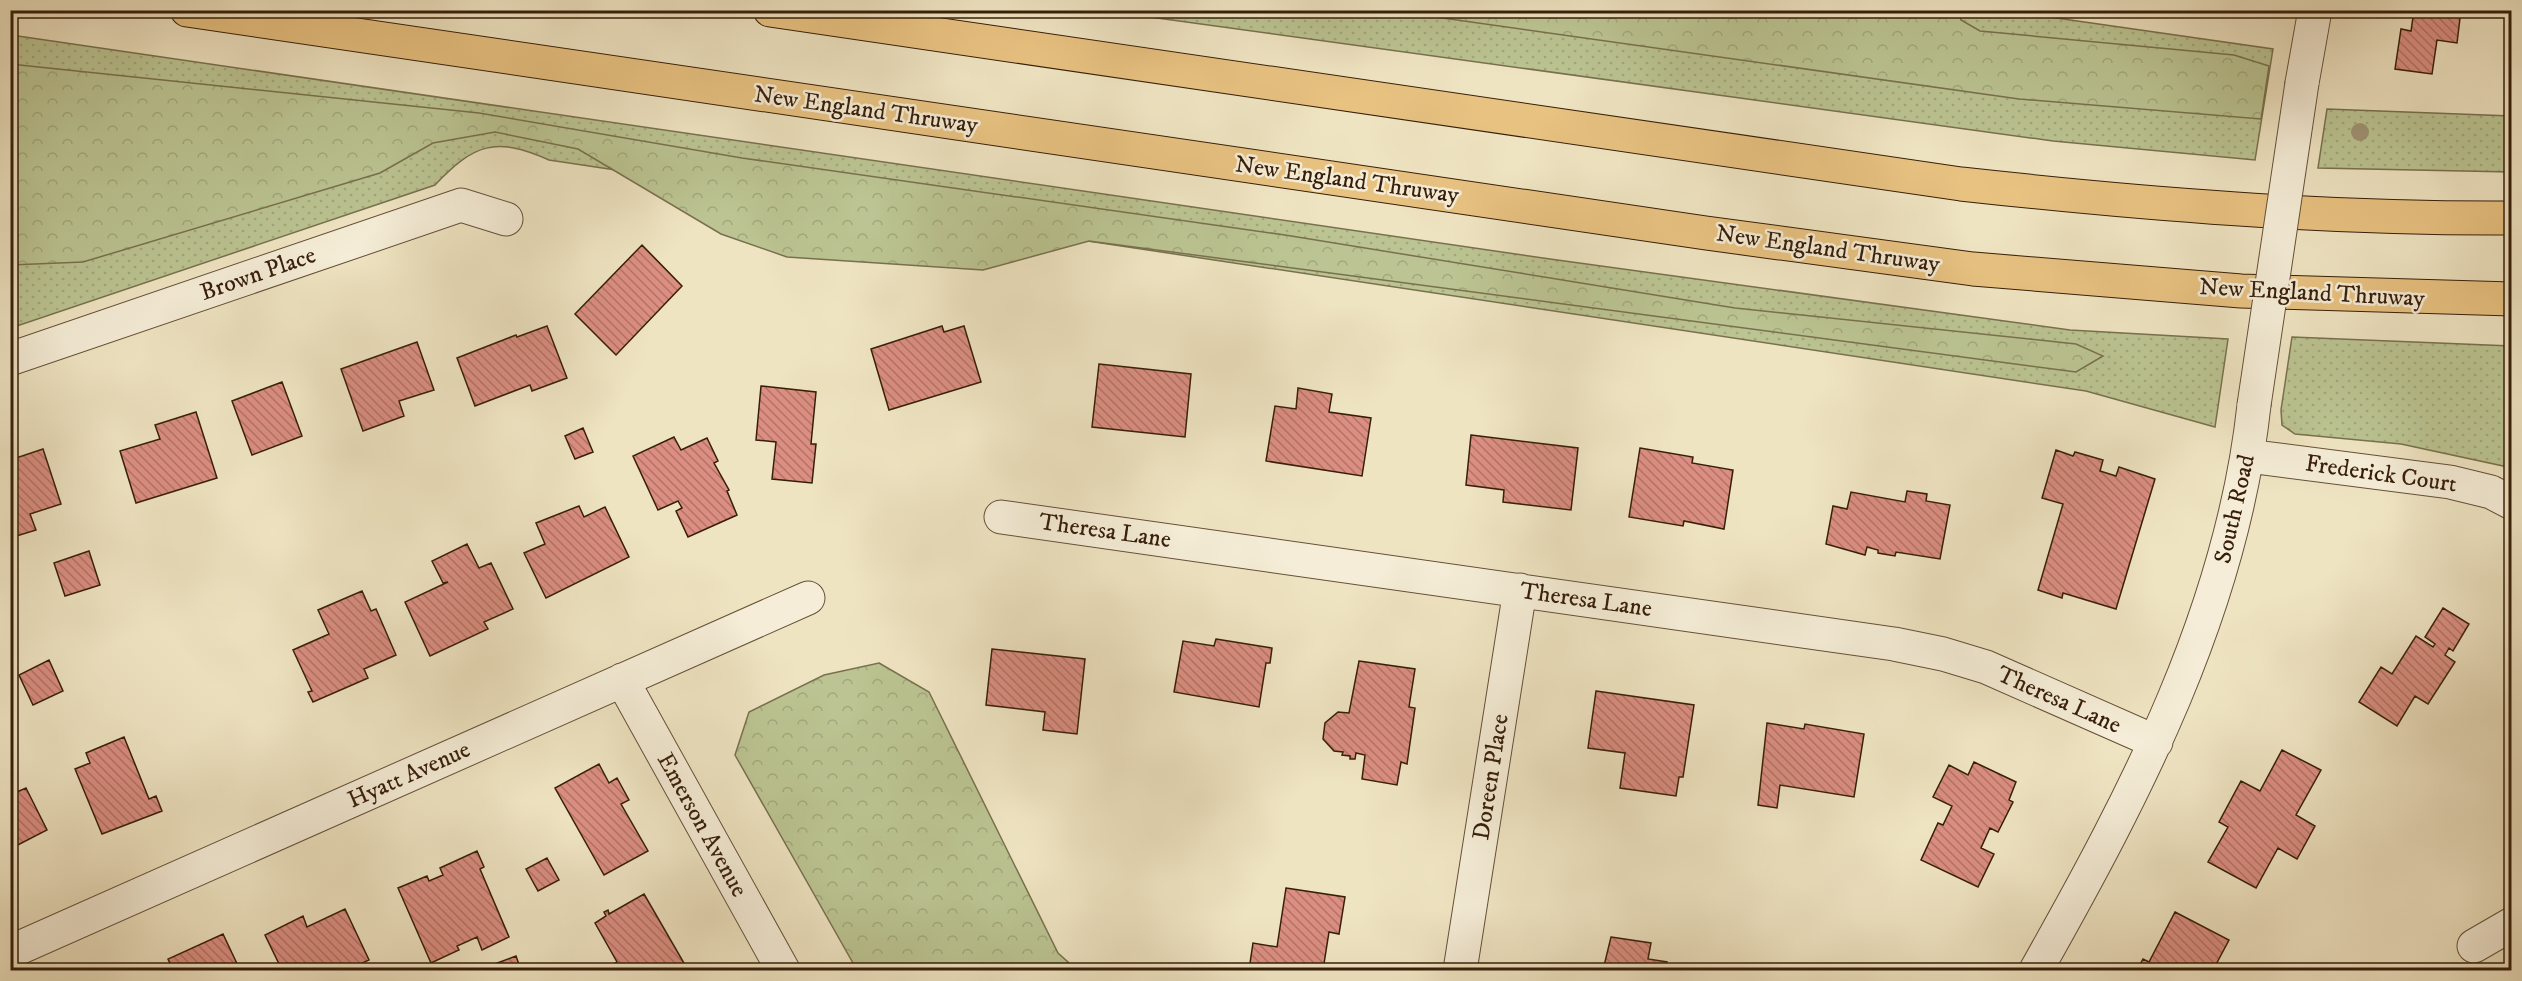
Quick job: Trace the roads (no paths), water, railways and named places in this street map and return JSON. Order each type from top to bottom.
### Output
[{"type":"highway","name":"New England Thruway","points":[[187,10],[1706,233],[1973,269],[2241,291],[2511,299]]},
{"type":"highway","points":[[770,10],[1972,185],[2093,198],[2225,207],[2360,215],[2511,218]]},
{"type":"street","name":"South Road","points":[[2036,970],[2156,742],[2181,686],[2220,575],[2248,456],[2302,83],[2315,10]]},
{"type":"street","name":"Brown Place","points":[[10,359],[461,205],[506,219]]},
{"type":"street","name":"Frederick Court","points":[[2248,456],[2450,482],[2491,492],[2511,503]]},
{"type":"street","name":"Theresa Lane","points":[[1001,517],[1894,644],[1943,654],[1986,667],[2156,742]]},
{"type":"street","name":"Doreen Place","points":[[1461,964],[1520,590]]},
{"type":"street","name":"Hyatt Avenue","points":[[10,952],[808,597]]},
{"type":"street","name":"Emerson Avenue","points":[[622,680],[783,970]]},
{"type":"street","points":[[2474,946],[2511,924]]}]
